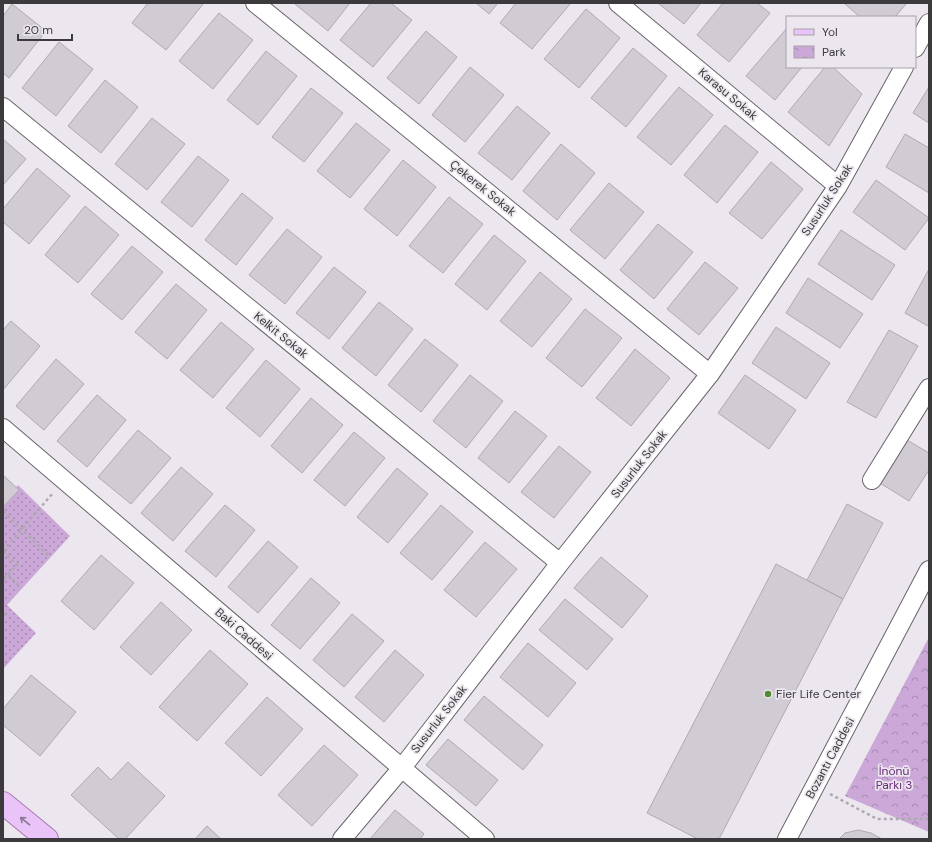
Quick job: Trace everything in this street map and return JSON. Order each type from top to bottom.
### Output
[{"type":"main road","points":[[3,803],[47,839]]},
{"type":"street","name":"Çekerek Sokak","points":[[255,3],[710,374]]},
{"type":"street","name":"Karasu Sokak","points":[[618,3],[838,186]]},
{"type":"street","points":[[916,46],[929,23]]},
{"type":"street","name":"Susurluk Sokak","points":[[342,839],[401,769],[560,563],[710,374],[838,186],[903,68]]},
{"type":"street","name":"Kelkit Sokak","points":[[3,107],[560,563]]},
{"type":"street","points":[[872,480],[929,388]]},
{"type":"street","name":"Baki Caddesi","points":[[3,428],[401,769],[485,839]]},
{"type":"street","name":"Bozantı Caddesi","points":[[787,839],[929,570]]},
{"type":"path","points":[[3,580],[18,565],[3,551],[64,480]]},
{"type":"path","points":[[3,511],[49,556]]},
{"type":"path","points":[[8,575],[21,588]]},
{"type":"path","points":[[3,616],[6,612]]},
{"type":"path","points":[[815,786],[877,819],[929,819]]},
{"type":"green space","points":[[18,485],[70,536],[7,605],[36,633],[3,669],[3,502]]},
{"type":"green space","name":"İnönü Parkı 3","points":[[929,637],[929,832],[845,796]]},
{"type":"building","points":[[148,3],[204,3],[166,50],[132,23]]},
{"type":"building","points":[[350,3],[328,31],[295,4]]},
{"type":"building","points":[[371,3],[391,3],[412,20],[373,67],[340,40]]},
{"type":"building","points":[[476,3],[498,3],[489,14]]},
{"type":"building","points":[[516,3],[571,3],[532,49],[500,23]]},
{"type":"building","points":[[658,3],[701,3],[684,24]]},
{"type":"building","points":[[723,3],[757,3],[770,13],[729,62],[697,35]]},
{"type":"building","points":[[907,3],[896,16],[859,16],[845,4]]},
{"type":"building","points":[[12,4],[46,31],[9,78],[3,73],[3,16]]},
{"type":"building","points":[[586,9],[620,38],[579,88],[544,59]]},
{"type":"building","points":[[219,13],[253,40],[213,89],[179,61]]},
{"type":"building","points":[[786,29],[786,68],[801,68],[775,100],[746,76]]},
{"type":"building","points":[[426,31],[457,57],[419,104],[387,78]]},
{"type":"building","points":[[59,42],[93,69],[56,116],[22,88]]},
{"type":"building","points":[[633,48],[667,76],[626,127],[591,98]]},
{"type":"building","points":[[266,51],[297,76],[258,125],[227,100]]},
{"type":"building","points":[[470,67],[504,95],[465,142],[432,115]]},
{"type":"building","points":[[824,68],[834,68],[862,94],[829,146],[788,112]]},
{"type":"building","points":[[105,80],[138,107],[101,153],[68,126]]},
{"type":"building","points":[[679,87],[713,115],[671,165],[637,137]]},
{"type":"building","points":[[929,87],[929,123],[913,113]]},
{"type":"building","points":[[311,88],[343,113],[304,162],[272,137]]},
{"type":"building","points":[[517,106],[550,133],[512,180],[478,153]]},
{"type":"building","points":[[152,118],[185,144],[147,190],[115,164]]},
{"type":"building","points":[[356,123],[390,150],[350,198],[317,171]]},
{"type":"building","points":[[725,125],[758,152],[717,203],[684,175]]},
{"type":"building","points":[[905,134],[929,148],[929,193],[886,167]]},
{"type":"building","points":[[3,139],[26,159],[3,185]]},
{"type":"building","points":[[561,144],[595,173],[557,220],[523,191]]},
{"type":"building","points":[[198,156],[229,180],[192,227],[161,202]]},
{"type":"building","points":[[403,160],[436,187],[397,236],[364,209]]},
{"type":"building","points":[[771,162],[803,189],[762,239],[729,213]]},
{"type":"building","points":[[37,168],[70,196],[29,244],[3,222],[3,209]]},
{"type":"building","points":[[876,180],[929,218],[905,250],[853,212]]},
{"type":"building","points":[[609,183],[644,212],[605,259],[570,230]]},
{"type":"building","points":[[242,193],[273,218],[236,265],[205,240]]},
{"type":"building","points":[[449,197],[483,224],[443,273],[409,246]]},
{"type":"building","points":[[85,206],[119,235],[78,283],[45,255]]},
{"type":"building","points":[[658,224],[693,252],[654,299],[620,270]]},
{"type":"building","points":[[287,229],[322,257],[285,304],[249,275]]},
{"type":"building","points":[[841,230],[895,265],[872,300],[818,264]]},
{"type":"building","points":[[494,235],[526,261],[487,310],[455,284]]},
{"type":"building","points":[[132,246],[163,272],[122,320],[91,294]]},
{"type":"building","points":[[705,262],[738,288],[699,335],[667,309]]},
{"type":"building","points":[[334,267],[366,292],[329,339],[296,313]]},
{"type":"building","points":[[929,269],[929,324],[928,326],[905,313]]},
{"type":"building","points":[[540,272],[572,299],[532,347],[500,321]]},
{"type":"building","points":[[808,278],[863,314],[840,348],[786,313]]},
{"type":"building","points":[[176,284],[207,310],[167,359],[135,332]]},
{"type":"building","points":[[379,302],[413,329],[376,376],[342,348]]},
{"type":"building","points":[[585,309],[622,338],[582,387],[546,358]]},
{"type":"building","points":[[11,321],[40,346],[3,390],[3,330]]},
{"type":"building","points":[[221,322],[254,349],[213,398],[180,370]]},
{"type":"building","points":[[776,327],[830,363],[806,399],[752,363]]},
{"type":"building","points":[[889,330],[918,346],[876,418],[847,402]]},
{"type":"building","points":[[425,339],[458,365],[421,412],[388,385]]},
{"type":"building","points":[[635,349],[670,378],[631,426],[596,398]]},
{"type":"building","points":[[56,359],[84,384],[44,430],[16,406]]},
{"type":"building","points":[[266,360],[300,389],[260,437],[226,408]]},
{"type":"building","points":[[470,375],[503,401],[466,448],[433,421]]},
{"type":"building","points":[[745,375],[796,410],[769,449],[718,413]]},
{"type":"building","points":[[97,395],[126,420],[87,467],[57,441]]},
{"type":"building","points":[[311,398],[343,425],[302,473],[271,446]]},
{"type":"building","points":[[515,411],[547,436],[509,483],[478,458]]},
{"type":"building","points":[[138,430],[171,458],[131,504],[98,477]]},
{"type":"building","points":[[354,432],[385,458],[345,506],[314,480]]},
{"type":"building","points":[[902,437],[929,453],[929,470],[909,501],[875,480]]},
{"type":"building","points":[[559,446],[591,472],[554,518],[521,492]]},
{"type":"building","points":[[181,467],[213,494],[173,541],[141,513]]},
{"type":"building","points":[[397,468],[428,494],[388,543],[357,517]]},
{"type":"building","points":[[3,475],[19,490],[3,507]]},
{"type":"building","points":[[847,504],[883,523],[843,599],[807,580]]},
{"type":"building","points":[[225,505],[255,530],[216,577],[185,551]]},
{"type":"building","points":[[441,505],[473,532],[432,580],[400,553]]},
{"type":"building","points":[[268,541],[298,567],[258,613],[228,587]]},
{"type":"building","points":[[485,542],[517,569],[476,617],[444,590]]},
{"type":"building","points":[[101,555],[134,583],[94,630],[61,601]]},
{"type":"building","points":[[601,557],[648,596],[622,628],[574,588]]},
{"type":"building","points":[[776,564],[843,599],[719,839],[698,839],[647,813]]},
{"type":"building","points":[[311,578],[340,603],[300,649],[271,625]]},
{"type":"building","points":[[565,599],[613,639],[587,670],[539,630]]},
{"type":"building","points":[[161,602],[192,630],[151,675],[120,647]]},
{"type":"building","points":[[352,614],[384,641],[344,687],[313,660]]},
{"type":"building","points":[[528,643],[576,683],[548,717],[500,677]]},
{"type":"building","points":[[210,650],[248,684],[197,741],[159,707]]},
{"type":"building","points":[[395,650],[424,675],[384,722],[355,697]]},
{"type":"building","points":[[31,675],[76,712],[40,756],[3,725],[3,709]]},
{"type":"building","points":[[484,696],[543,745],[523,770],[464,720]]},
{"type":"building","points":[[267,697],[303,729],[261,776],[225,743]]},
{"type":"building","points":[[448,739],[498,780],[476,806],[426,765]]},
{"type":"building","points":[[324,745],[358,775],[312,826],[278,795]]},
{"type":"building","points":[[128,762],[165,796],[125,839],[119,839],[71,795],[98,767],[111,780]]},
{"type":"building","points":[[395,810],[424,834],[420,839],[370,839]]},
{"type":"building","points":[[207,826],[221,839],[195,839]]},
{"type":"building","points":[[858,830],[871,833],[882,839],[839,839],[845,833]]},
{"type":"place","name":"Fier Life Center","points":[[768,694]]}]
